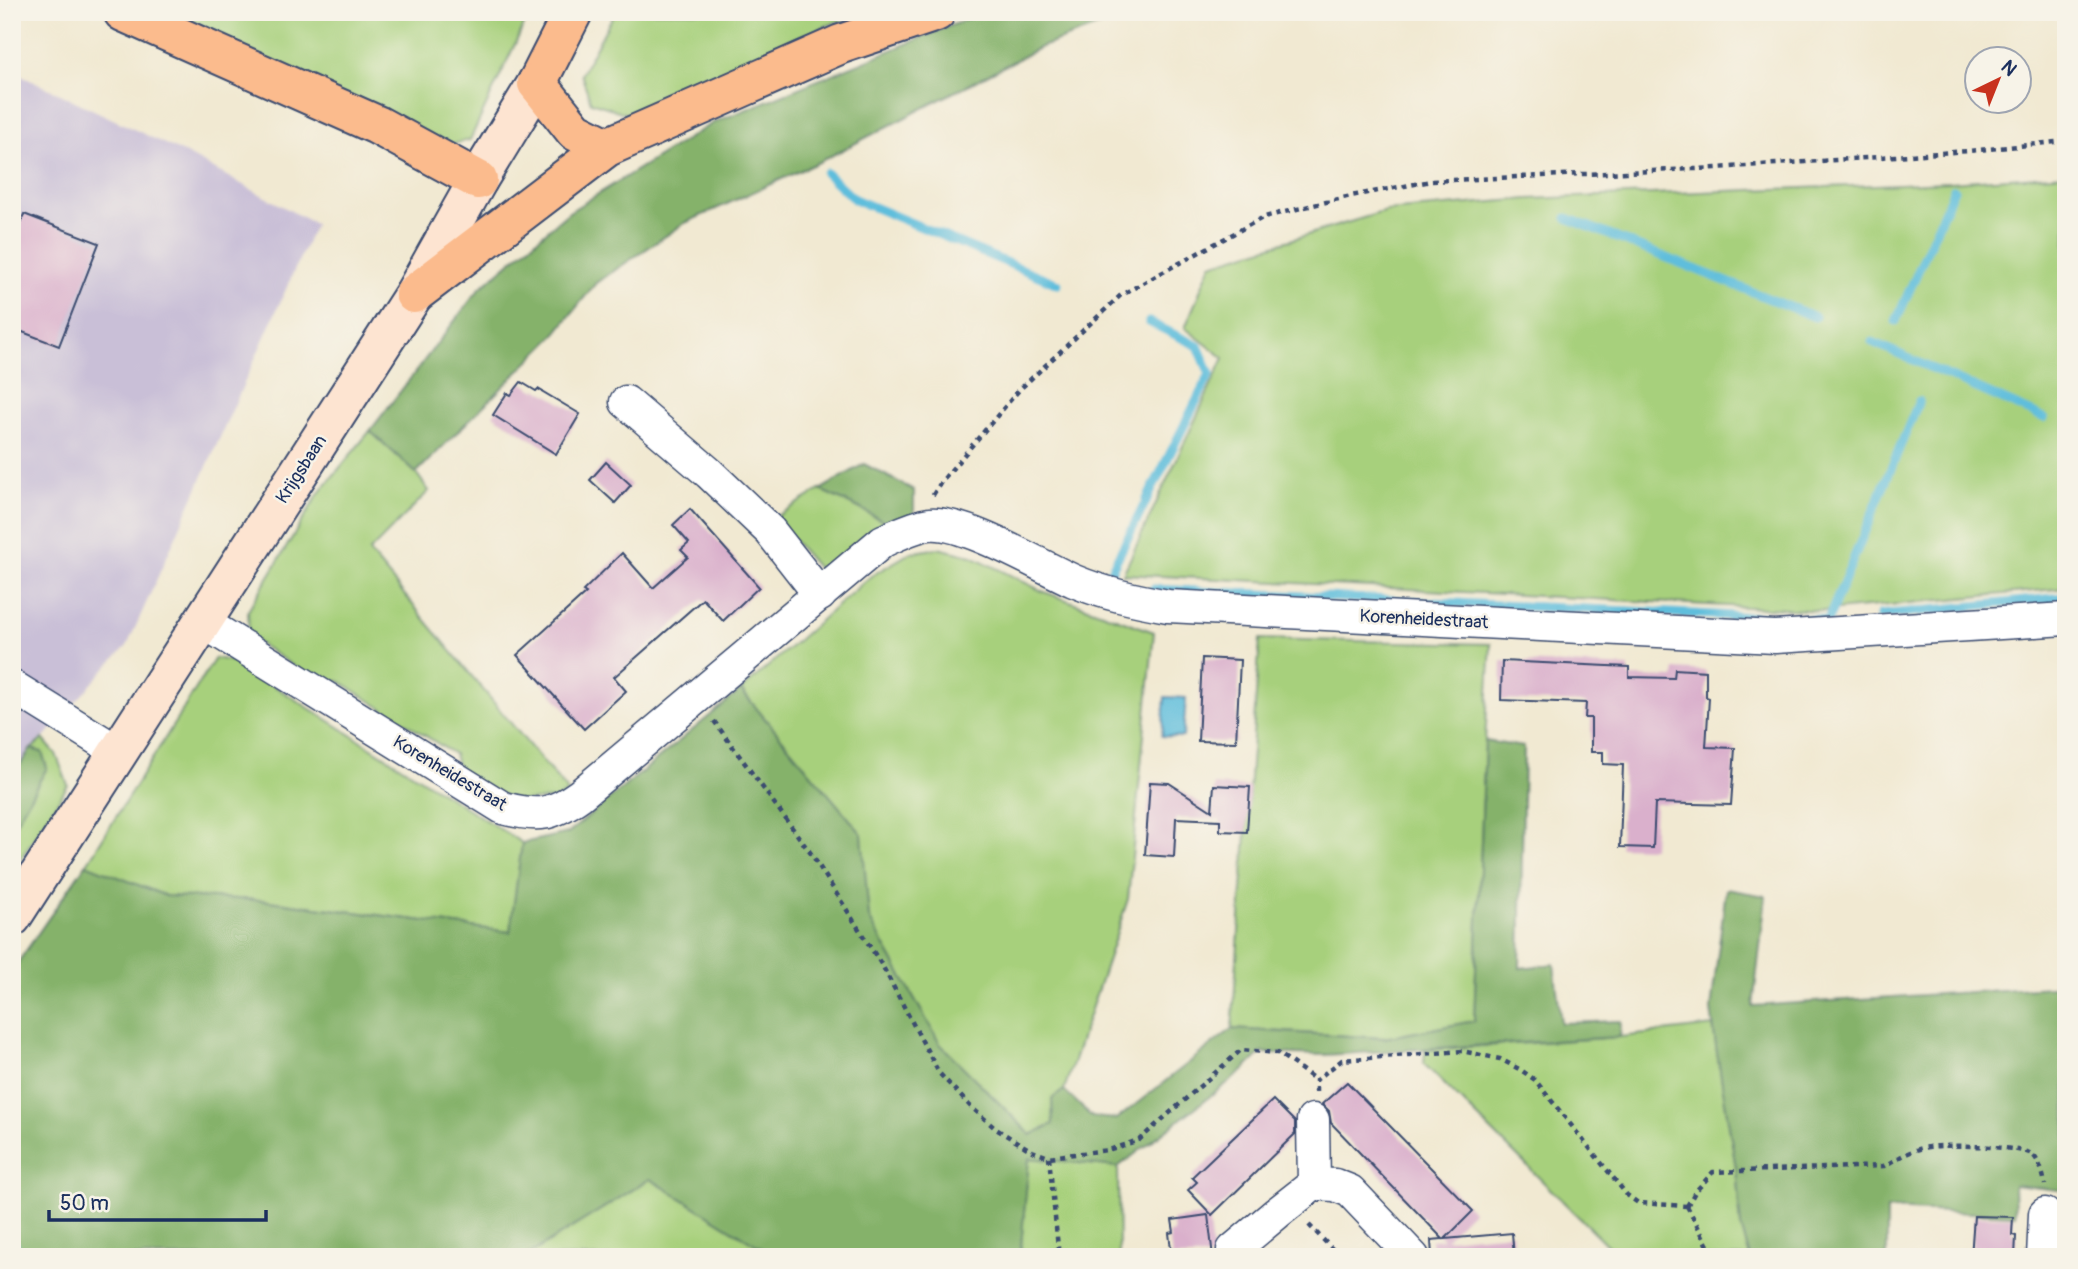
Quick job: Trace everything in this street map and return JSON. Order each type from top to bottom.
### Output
[{"type":"main road","points":[[123,12],[377,124],[478,180]]},
{"type":"main road","name":"Krijgsbaan","points":[[12,917],[414,294],[478,180],[537,83],[573,12]]},
{"type":"main road","points":[[414,294],[607,147],[841,44],[936,12]]},
{"type":"main road","points":[[537,83],[575,131],[607,147]]},
{"type":"street","points":[[625,402],[709,473],[770,531],[820,595]]},
{"type":"street","name":"Korenheidestraat","points":[[203,622],[503,808],[540,814],[565,806],[883,541],[928,524],[950,525],[1076,582],[1119,597],[1168,606],[1775,637],[2066,619]]},
{"type":"street","points":[[12,686],[120,753]]},
{"type":"street","points":[[1314,1120],[1314,1184]]},
{"type":"street","points":[[1240,1257],[1233,1251],[1314,1184],[1335,1185],[1350,1191],[1413,1257]]},
{"type":"street","points":[[2043,1257],[2045,1214]]},
{"type":"path","points":[[909,530],[941,482],[1019,390],[1121,295],[1264,217],[1351,196],[1431,181],[1756,165],[1969,151],[2066,141]]},
{"type":"path","points":[[696,697],[812,855],[883,967],[939,1073],[996,1129],[1032,1151],[1049,1157],[1108,1150],[1139,1140],[1241,1051],[1278,1054],[1317,1080],[1342,1060],[1462,1051],[1500,1059],[1535,1080],[1627,1195],[1639,1203],[1687,1206]]},
{"type":"path","points":[[1687,1206],[1695,1192],[1713,1172],[1884,1166],[1907,1153],[1931,1146],[2015,1148],[2032,1154],[2043,1174],[2046,1190],[2045,1214]]},
{"type":"path","points":[[1049,1157],[1059,1257]]},
{"type":"path","points":[[1687,1206],[1714,1257]]},
{"type":"shaded area","points":[[12,71],[188,155],[315,224],[127,646],[31,749],[12,776]]},
{"type":"green space","points":[[156,12],[530,12],[470,140],[444,146]]},
{"type":"green space","points":[[615,12],[863,12],[790,40],[633,116],[591,102],[581,74]]},
{"type":"green space","points":[[984,12],[1138,12],[1041,47],[821,161],[685,223],[596,283],[552,338],[416,473],[370,431],[480,288],[569,212],[713,123]]},
{"type":"green space","points":[[2066,174],[2066,588],[1825,611],[1123,574],[1224,358],[1185,328],[1211,264],[1386,211],[1528,199],[1949,182]]},
{"type":"green space","points":[[370,431],[416,473],[429,491],[369,552],[568,792],[556,799],[504,802],[458,769],[454,754],[339,681],[318,682],[249,637],[248,611],[319,493]]},
{"type":"green space","points":[[864,464],[914,490],[914,514],[890,525],[820,490]]},
{"type":"green space","points":[[820,490],[890,525],[822,573],[774,518]]},
{"type":"green space","points":[[938,548],[972,556],[1042,591],[1154,632],[1128,899],[1064,1090],[1052,1099],[1053,1124],[1031,1135],[940,1044],[869,918],[861,834],[741,690],[871,576],[910,553]]},
{"type":"green space","points":[[1260,639],[1491,644],[1474,1021],[1384,1038],[1232,1029]]},
{"type":"green space","points":[[215,658],[236,662],[522,843],[511,932],[261,900],[166,896],[86,865]]},
{"type":"green space","points":[[741,690],[862,834],[869,918],[940,1044],[1031,1135],[1053,1124],[1052,1099],[1064,1090],[1092,1117],[1117,1119],[1232,1029],[1384,1038],[1474,1021],[1485,741],[1524,747],[1520,968],[1554,964],[1561,1023],[1621,1021],[1620,1037],[1324,1055],[1261,1053],[1243,1071],[1118,1167],[1029,1158],[1020,1257],[776,1257],[650,1179],[525,1257],[12,1257],[12,971],[86,864],[166,896],[261,900],[510,932],[522,843],[568,833]]},
{"type":"green space","points":[[43,739],[56,754],[68,785],[12,872],[12,829],[47,768],[42,752],[31,749]]},
{"type":"green space","points":[[31,749],[42,752],[47,768],[12,829],[12,776]]},
{"type":"green space","points":[[1726,889],[1766,896],[1753,1006],[2066,986],[2066,1191],[2014,1185],[2015,1215],[1887,1209],[1887,1257],[1750,1257],[1741,1226],[1736,1168],[1711,1009]]},
{"type":"green space","points":[[1713,1026],[1736,1168],[1741,1226],[1750,1257],[1619,1257],[1424,1064],[1425,1050],[1620,1037]]},
{"type":"green space","points":[[1029,1158],[1118,1167],[1119,1257],[1020,1257]]},
{"type":"green space","points":[[650,1179],[776,1257],[525,1257]]},
{"type":"water","points":[[1165,697],[1186,698],[1183,737],[1162,736]]},
{"type":"building","points":[[24,214],[99,243],[59,346],[12,328],[12,245]]},
{"type":"building","points":[[521,382],[580,414],[556,454],[493,415],[507,393],[511,395]]},
{"type":"building","points":[[606,462],[631,485],[615,503],[590,480]]},
{"type":"building","points":[[690,509],[759,587],[723,621],[703,599],[614,677],[626,691],[584,729],[517,655],[586,593],[583,591],[622,553],[653,588],[688,557],[681,550],[689,543],[673,525]]},
{"type":"building","points":[[1202,658],[1240,660],[1236,742],[1198,741]]},
{"type":"building","points":[[1502,661],[1629,667],[1629,677],[1674,678],[1675,669],[1706,671],[1706,697],[1709,698],[1706,747],[1735,748],[1731,805],[1655,803],[1653,848],[1620,847],[1623,765],[1603,764],[1603,752],[1591,752],[1591,718],[1585,718],[1586,703],[1501,700]]},
{"type":"building","points":[[1150,782],[1169,783],[1212,811],[1214,785],[1250,787],[1247,832],[1220,831],[1220,820],[1176,818],[1174,857],[1145,855]]},
{"type":"building","points":[[1347,1082],[1473,1211],[1445,1239],[1512,1233],[1514,1257],[1432,1257],[1431,1240],[1443,1239],[1331,1123],[1329,1111],[1322,1104]]},
{"type":"building","points":[[1273,1100],[1295,1122],[1295,1134],[1212,1215],[1188,1190],[1197,1182],[1192,1177]]},
{"type":"building","points":[[1208,1215],[1213,1257],[1172,1257],[1169,1233],[1174,1232],[1172,1220]]},
{"type":"building","points":[[1974,1216],[2013,1217],[2015,1257],[1971,1257]]},
{"type":"waterway","points":[[826,173],[854,199],[1058,284]]},
{"type":"waterway","points":[[1896,321],[1954,189]]},
{"type":"waterway","points":[[1567,218],[1815,317]]},
{"type":"waterway","points":[[1107,579],[1210,374],[1198,346],[1149,322]]},
{"type":"waterway","points":[[1872,342],[2044,418]]},
{"type":"waterway","points":[[1828,620],[1919,401]]},
{"type":"waterway","points":[[1153,589],[1821,620]]},
{"type":"waterway","points":[[1880,615],[2066,597]]},
{"type":"waterway","points":[[12,1239],[24,1257]]}]
